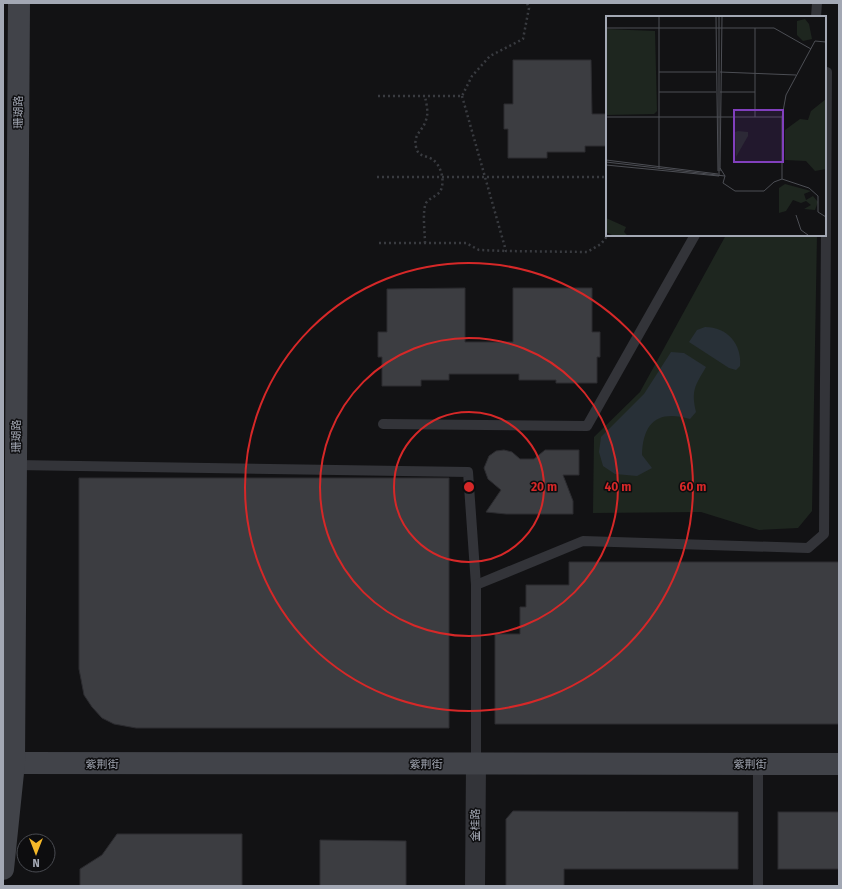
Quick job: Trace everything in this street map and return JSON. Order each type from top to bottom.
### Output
[{"type":"street","name":"珊瑚路","points":[[3,869],[14,764],[19,3]]},
{"type":"street","name":"紫荆街","points":[[14,764],[839,764]]},
{"type":"street","name":"金桂路","points":[[475,886],[476,764]]},
{"type":"lane","points":[[816,16],[817,3]]},
{"type":"lane","points":[[826,226],[827,72]]},
{"type":"lane","points":[[383,424],[587,426],[694,236]]},
{"type":"lane","points":[[476,585],[583,541],[808,548],[824,534],[826,236]]},
{"type":"lane","points":[[16,465],[468,472],[476,585],[476,764]]},
{"type":"lane","points":[[758,764],[758,886]]},
{"type":"path","points":[[506,251],[462,96],[472,76],[490,56],[523,39],[529,8],[527,3]]},
{"type":"path","points":[[378,96],[462,96]]},
{"type":"path","points":[[425,96],[426,122],[416,136],[416,146],[418,152],[423,157],[431,158],[437,164],[443,177],[442,187],[439,194],[426,204],[424,211],[425,243]]},
{"type":"path","points":[[377,177],[606,177]]},
{"type":"path","points":[[380,243],[466,243],[479,250],[588,252],[601,244],[607,236]]},
{"type":"shaded area","points":[[725,236],[817,236],[812,511],[798,528],[759,530],[701,512],[593,513],[594,437],[640,392]]},
{"type":"shaded area","points":[[705,327],[720,330],[732,338],[736,344],[740,358],[740,366],[736,370],[729,368],[689,342],[697,330]]},
{"type":"shaded area","points":[[671,352],[684,353],[706,367],[695,388],[694,398],[696,412],[690,419],[669,416],[654,421],[645,434],[642,455],[652,468],[637,476],[615,474],[603,466],[599,452],[601,437],[644,394]]},
{"type":"building","points":[[513,60],[591,60],[592,114],[606,114],[606,146],[585,146],[585,152],[547,152],[547,158],[508,158],[508,129],[504,129],[504,104],[513,104]]},
{"type":"building","points":[[465,288],[465,342],[513,342],[513,288],[592,288],[592,332],[600,332],[600,357],[597,357],[597,383],[556,383],[556,380],[519,380],[519,374],[449,374],[449,380],[421,380],[421,386],[382,386],[382,357],[378,357],[378,332],[387,332],[387,289]]},
{"type":"building","points":[[504,450],[512,452],[520,459],[534,459],[545,450],[579,450],[579,475],[563,475],[573,501],[573,514],[506,514],[486,512],[501,490],[488,479],[484,468],[489,456],[496,451]]},
{"type":"building","points":[[79,478],[449,478],[449,728],[136,728],[114,724],[102,718],[84,695],[79,669]]},
{"type":"building","points":[[569,562],[839,562],[839,724],[495,724],[495,634],[520,634],[520,607],[526,607],[526,585],[569,585]]},
{"type":"building","points":[[513,811],[738,812],[738,869],[564,869],[564,886],[506,886],[506,819]]},
{"type":"building","points":[[778,812],[839,812],[839,869],[778,869]]},
{"type":"building","points":[[117,834],[242,834],[242,886],[80,886],[80,869],[102,855]]},
{"type":"building","points":[[320,840],[406,841],[406,886],[320,886]]}]
